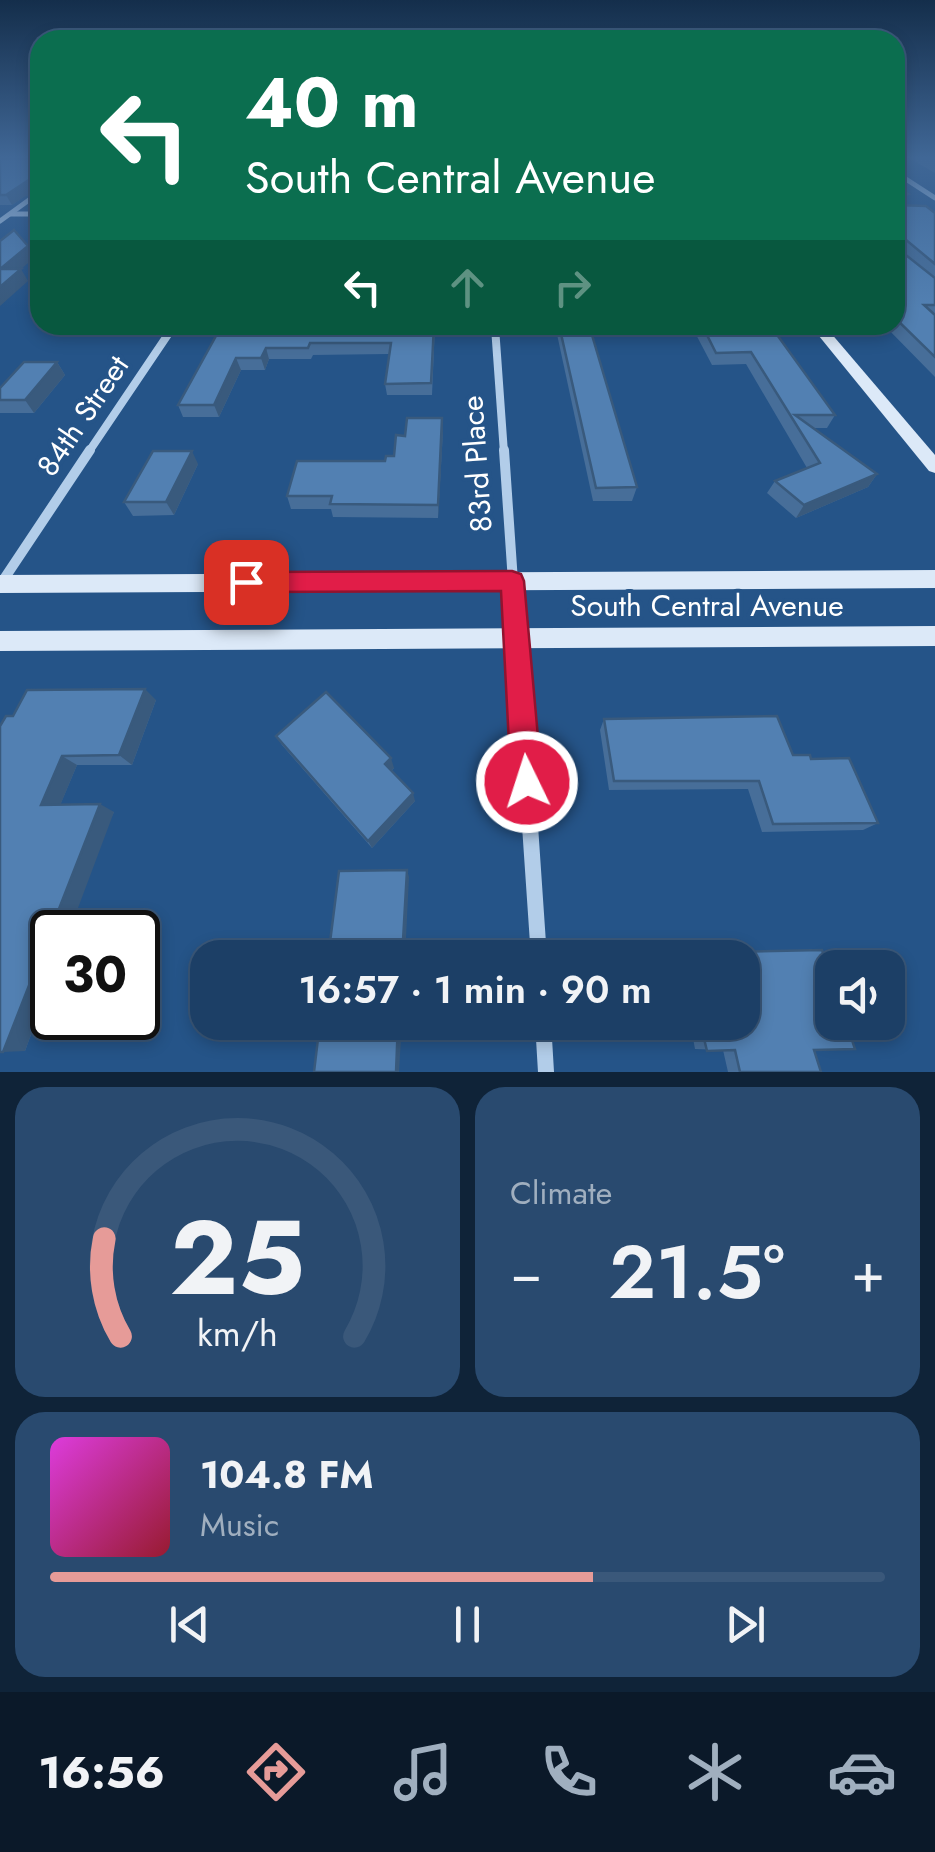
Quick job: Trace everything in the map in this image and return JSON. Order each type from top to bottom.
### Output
[{"type":"street","points":[[10,214],[18,208]]},
{"type":"street","points":[[0,217],[30,214]]},
{"type":"street","name":"84th Street","points":[[0,584],[167,335]]},
{"type":"street","name":"83rd Place","points":[[496,335],[538,940]]},
{"type":"street","points":[[825,335],[935,467]]},
{"type":"street","name":"South Central Avenue","points":[[0,584],[935,579]]},
{"type":"street","name":"South Central Avenue","points":[[0,642],[935,636]]},
{"type":"street","points":[[544,1040],[546,1072]]},
{"type":"building","points":[[905,208],[929,208],[935,213],[935,264],[905,239]]},
{"type":"building","points":[[14,230],[28,246],[0,269],[0,241]]},
{"type":"building","points":[[905,254],[935,278],[935,305],[924,305],[935,315],[935,357],[905,328]]},
{"type":"building","points":[[0,269],[21,269],[0,287]]},
{"type":"building","points":[[216,335],[433,335],[431,383],[385,384],[391,343],[310,343],[308,348],[266,348],[261,358],[236,358],[214,405],[178,405]]},
{"type":"building","points":[[561,335],[592,335],[637,487],[596,488]]},
{"type":"building","points":[[707,335],[777,335],[835,415],[795,415],[877,474],[804,505],[775,481],[820,463],[751,352],[716,353]]},
{"type":"building","points":[[24,362],[57,362],[25,400],[0,400],[0,388]]},
{"type":"building","points":[[407,418],[442,418],[438,505],[330,504],[332,496],[287,496],[297,461],[385,461],[386,456],[394,456],[396,435],[405,436]]},
{"type":"building","points":[[153,451],[192,451],[166,502],[124,502]]},
{"type":"building","points":[[145,689],[119,755],[62,756],[41,805],[100,804],[59,910],[30,910],[30,983],[0,1052],[0,726],[6,716],[13,716],[27,690]]},
{"type":"building","points":[[326,692],[391,758],[385,764],[413,793],[368,841],[276,736]]},
{"type":"building","points":[[777,716],[793,755],[810,755],[811,759],[849,758],[878,823],[773,824],[759,781],[614,781],[604,719]]},
{"type":"building","points":[[407,870],[403,940],[330,940],[339,871]]},
{"type":"building","points":[[815,950],[815,1040],[852,1040],[855,1049],[814,1050],[821,1072],[740,1072],[735,1050],[707,1051],[704,1040],[760,1040],[760,951]]},
{"type":"building","points":[[318,1040],[397,1040],[396,1072],[314,1072]]},
{"type":"route","points":[[246,582],[512,581],[527,782]]}]
